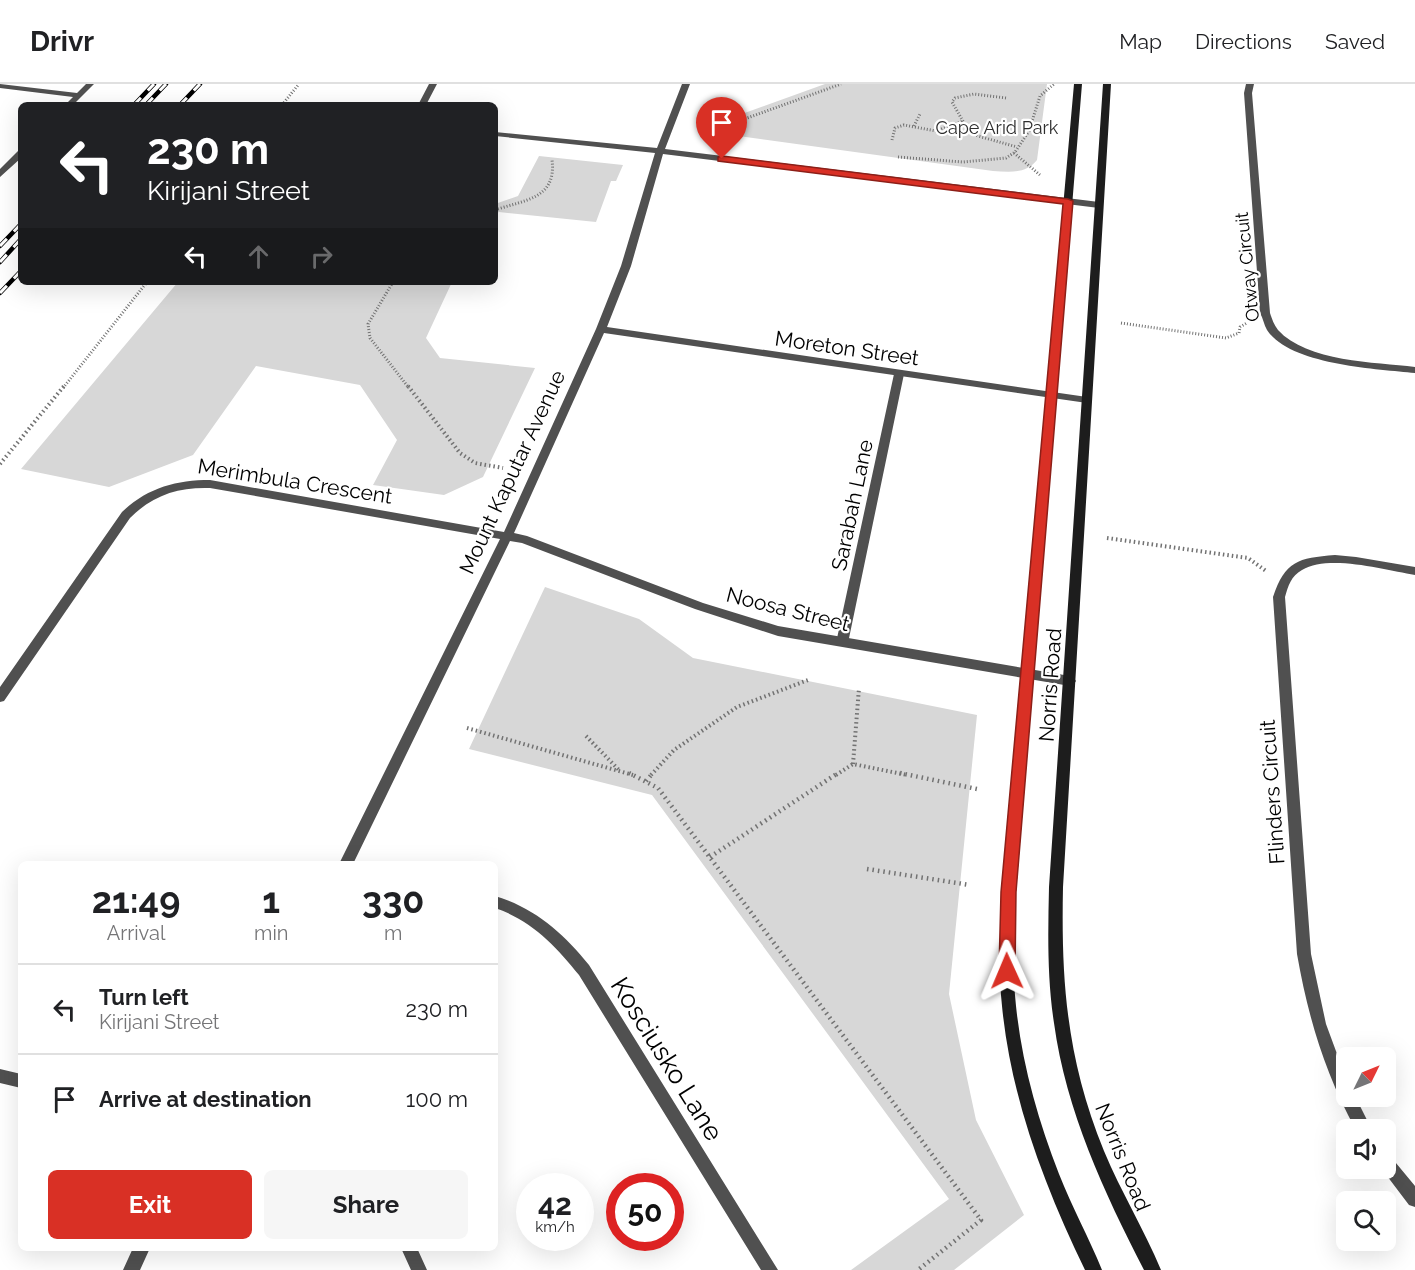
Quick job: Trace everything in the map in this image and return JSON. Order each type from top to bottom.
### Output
[{"type":"main road","name":"Norris Road","points":[[1078,84],[1008,892],[1006,952],[1010,1008],[1019,1068],[1033,1122],[1057,1191],[1094,1270]]},
{"type":"main road","name":"Norris Road","points":[[1107,84],[1056,887],[1055,964],[1061,1025],[1092,1141],[1119,1206],[1153,1270]]},
{"type":"street","points":[[72,102],[90,84]]},
{"type":"street","points":[[424,102],[433,84]]},
{"type":"street","name":"Mount Kaputar Avenue","points":[[347,861],[507,536],[601,329],[626,266],[660,151],[686,84]]},
{"type":"street","name":"Otway Circuit","points":[[1250,84],[1248,93],[1265,313],[1270,329],[1294,347],[1318,356],[1415,370]]},
{"type":"street","points":[[0,86],[78,95]]},
{"type":"street","points":[[498,134],[660,151],[1099,206]]},
{"type":"street","points":[[0,174],[18,156]]},
{"type":"street","name":"Moreton Street","points":[[601,329],[1087,400]]},
{"type":"street","name":"Sarabah Lane","points":[[843,643],[899,374]]},
{"type":"street","name":"Merimbula Crescent","points":[[0,696],[126,515],[136,504],[149,496],[177,485],[210,484],[507,536]]},
{"type":"street","name":"Noosa Street","points":[[507,536],[523,539],[740,621],[778,631],[1070,681]]},
{"type":"street","name":"Flinders Circuit","points":[[1359,1119],[1332,1065],[1319,1030],[1311,995],[1305,954],[1279,597],[1280,584],[1295,567],[1308,562],[1342,560],[1415,571]]},
{"type":"street","name":"Kosciusko Lane","points":[[498,903],[525,914],[547,930],[565,946],[584,970],[770,1270]]},
{"type":"street","points":[[0,1076],[18,1080]]},
{"type":"street","points":[[1396,1175],[1415,1199]]},
{"type":"street","points":[[131,1270],[140,1251]]},
{"type":"street","points":[[410,1251],[419,1270]]},
{"type":"path","points":[[284,102],[299,84]]},
{"type":"path","points":[[707,123],[728,125],[841,84]]},
{"type":"path","points":[[894,157],[963,162],[1006,158],[1014,153],[1029,131],[1040,96],[1054,84]]},
{"type":"path","points":[[1006,98],[974,94],[955,98],[952,102],[968,130],[978,136],[1017,147]]},
{"type":"path","points":[[914,126],[920,114]]},
{"type":"path","points":[[892,140],[896,128],[904,125],[936,131],[963,121]]},
{"type":"path","points":[[1014,153],[1040,174]]},
{"type":"path","points":[[498,209],[547,188],[553,177],[552,157]]},
{"type":"path","points":[[0,464],[145,285]]},
{"type":"path","points":[[391,285],[368,324],[370,338],[460,453],[475,463],[503,468]]},
{"type":"path","points":[[1121,323],[1226,338],[1239,333],[1245,323],[1254,322]]},
{"type":"path","points":[[1107,538],[1248,558],[1268,573]]},
{"type":"path","points":[[646,782],[674,750],[737,707],[808,680]]},
{"type":"path","points":[[853,764],[859,688]]},
{"type":"path","points":[[467,728],[620,771],[658,788],[981,1220],[918,1270]]},
{"type":"path","points":[[586,736],[620,771]]},
{"type":"path","points":[[710,858],[853,764],[977,789]]},
{"type":"path","points":[[867,868],[970,885]]},
{"type":"green space","name":"Cape Arid Park","points":[[825,84],[1047,84],[1037,160],[1023,170],[993,171],[724,134],[728,119]]},
{"type":"green space","points":[[539,156],[623,165],[616,181],[611,181],[596,222],[498,212],[498,203],[518,196]]},
{"type":"green space","points":[[175,285],[451,285],[426,338],[440,358],[535,368],[483,477],[444,495],[373,485],[397,440],[360,385],[256,366],[193,455],[109,487],[21,469]]},
{"type":"green space","points":[[545,587],[639,619],[693,658],[977,715],[949,994],[976,1120],[1024,1215],[954,1270],[851,1270],[949,1199],[652,795],[469,749]]},
{"type":"railway","points":[[137,102],[154,84]]},
{"type":"railway","points":[[149,102],[166,84]]},
{"type":"railway","points":[[183,102],[200,84]]},
{"type":"railway","points":[[0,246],[18,227]]},
{"type":"railway","points":[[0,262],[18,242]]},
{"type":"railway","points":[[0,293],[18,274]]},
{"type":"route","points":[[722,159],[1068,201],[1008,892],[1007,971]]}]
